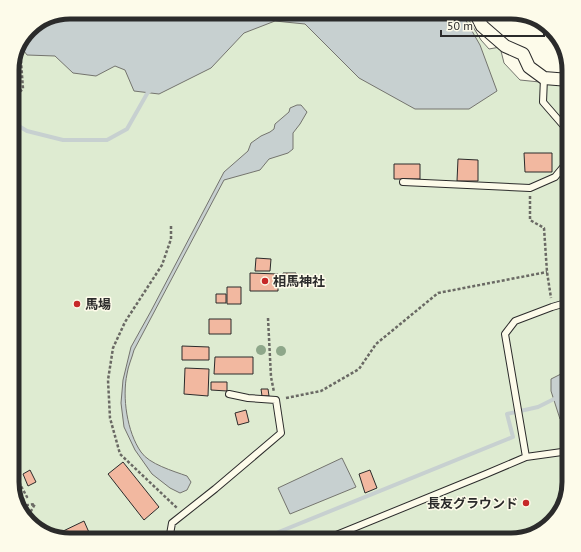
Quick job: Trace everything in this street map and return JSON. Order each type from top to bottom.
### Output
[{"type":"street","points":[[478,19],[482,26],[505,46],[523,54],[529,66],[544,78],[562,79]]},
{"type":"lane","points":[[544,78],[543,102],[562,124]]},
{"type":"lane","points":[[403,182],[530,188],[555,177],[562,168]]},
{"type":"lane","points":[[526,457],[505,334],[515,321],[562,304]]},
{"type":"lane","points":[[170,533],[172,523],[215,489],[280,433],[276,400],[248,398],[229,394]]},
{"type":"lane","points":[[341,533],[526,457],[562,452]]},
{"type":"path","points":[[19,92],[23,89],[20,60]]},
{"type":"path","points":[[530,188],[530,220],[544,228],[547,272],[552,307]]},
{"type":"path","points":[[171,226],[171,239],[162,265],[125,322],[113,348],[108,380],[110,418],[120,454],[183,514]]},
{"type":"path","points":[[268,318],[271,377],[276,400],[321,391],[359,369],[376,344],[438,293],[547,272]]},
{"type":"path","points":[[19,482],[27,497],[22,499]]},
{"type":"path","points":[[25,505],[35,504],[30,513]]},
{"type":"green space","points":[[64,19],[468,19],[481,40],[489,49],[500,47],[504,63],[520,80],[562,84],[562,482],[558,501],[547,518],[530,529],[511,533],[70,533],[51,529],[34,518],[23,501],[19,485],[19,67],[24,48],[37,32],[45,26]]},
{"type":"shaded area","points":[[64,19],[465,19],[480,45],[497,91],[469,109],[415,109],[359,78],[305,24],[275,21],[244,33],[211,68],[159,94],[134,91],[125,70],[115,66],[96,76],[73,73],[55,56],[27,55],[23,50],[24,48],[37,32],[45,26]]},
{"type":"shaded area","points":[[301,105],[307,112],[293,133],[293,149],[288,153],[269,159],[260,170],[224,180],[134,350],[129,365],[125,393],[127,414],[132,435],[141,452],[150,460],[162,467],[187,476],[191,482],[187,490],[180,493],[170,488],[152,474],[135,450],[124,427],[121,403],[123,380],[131,347],[224,172],[248,151],[251,143],[274,129],[275,124],[289,112],[290,108]]},
{"type":"shaded area","points":[[562,374],[562,420],[560,419],[551,391],[551,379]]},
{"type":"shaded area","points":[[342,458],[356,487],[290,514],[278,488]]},
{"type":"building","points":[[524,153],[552,153],[552,172],[525,172]]},
{"type":"building","points":[[458,159],[478,160],[478,181],[457,181]]},
{"type":"building","points":[[394,164],[420,164],[420,179],[394,179]]},
{"type":"building","points":[[256,258],[271,259],[270,271],[255,271]]},
{"type":"building","name":"相馬神社","points":[[250,273],[278,274],[278,291],[250,291]]},
{"type":"building","points":[[283,273],[296,273],[296,282],[283,281]]},
{"type":"building","points":[[227,287],[241,287],[241,304],[227,304]]},
{"type":"building","points":[[216,294],[226,294],[226,303],[216,303]]},
{"type":"building","points":[[209,319],[231,319],[231,334],[209,334]]},
{"type":"building","points":[[182,346],[209,347],[209,360],[182,360]]},
{"type":"building","points":[[215,357],[253,357],[253,374],[214,374]]},
{"type":"building","points":[[185,368],[209,369],[208,396],[184,394]]},
{"type":"building","points":[[211,382],[227,382],[227,391],[211,390]]},
{"type":"building","points":[[261,389],[268,389],[269,396],[262,396]]},
{"type":"building","points":[[246,410],[249,422],[238,425],[235,413]]},
{"type":"building","points":[[123,462],[159,507],[144,520],[108,474]]},
{"type":"building","points":[[30,470],[36,482],[28,486],[23,474]]},
{"type":"building","points":[[370,470],[377,488],[365,493],[359,474]]},
{"type":"building","points":[[84,521],[89,533],[70,533],[61,532]]},
{"type":"waterway","points":[[19,126],[27,131],[63,140],[107,140],[127,129],[148,92],[151,90]]},
{"type":"waterway","points":[[276,533],[513,437],[507,414],[538,407],[554,399]]},
{"type":"place","name":"相馬神社","points":[[265,281]]},
{"type":"place","name":"馬場","points":[[77,304]]},
{"type":"place","name":"長友グラウンド","points":[[526,503]]}]
